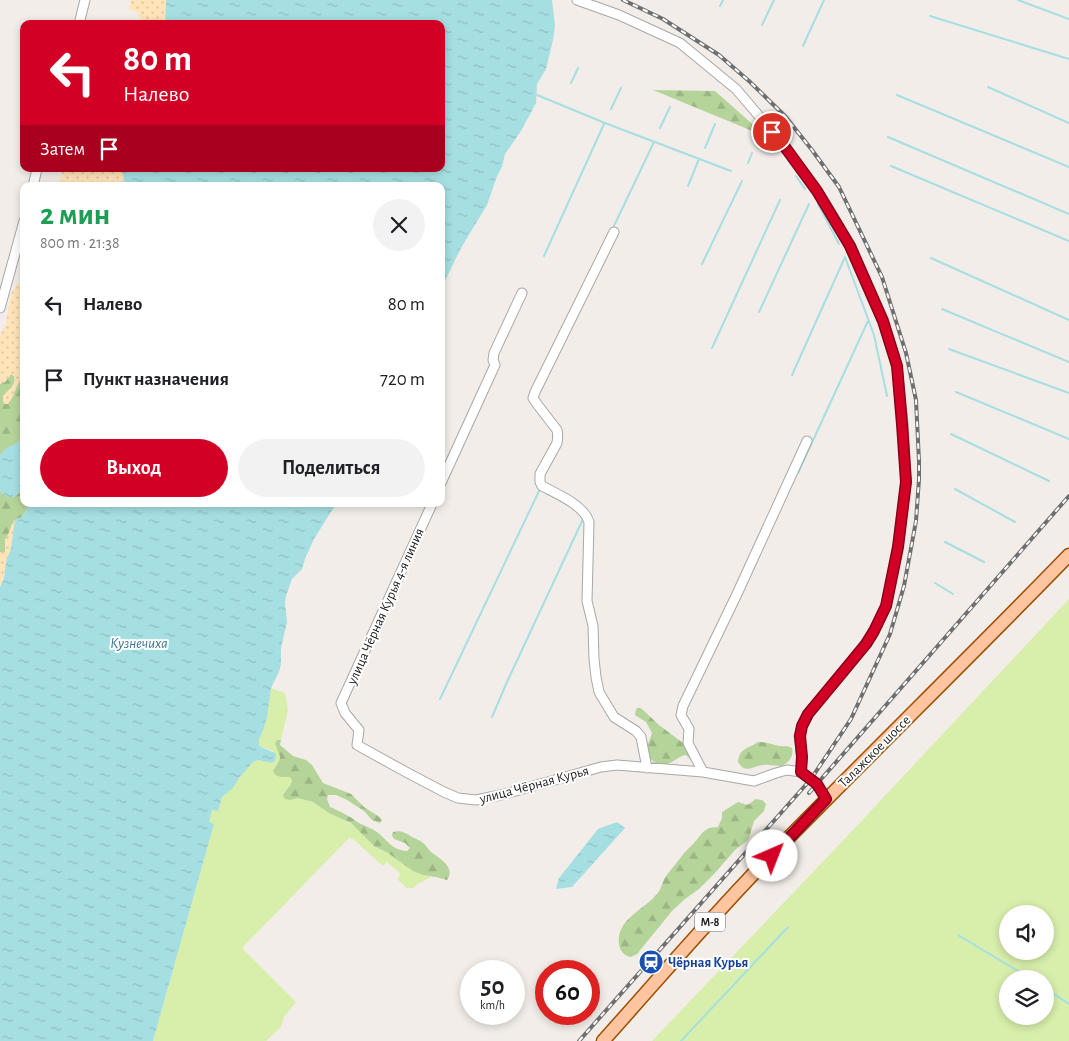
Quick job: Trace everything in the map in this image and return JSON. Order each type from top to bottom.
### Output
[{"type":"main road","name":"Талажское шоссе","points":[[603,1041],[746,882],[1069,555]]},
{"type":"street","points":[[80,20],[85,0]]},
{"type":"street","points":[[577,0],[619,15],[680,44],[736,89],[782,143],[817,191],[838,225],[850,246],[883,321],[897,366],[906,482],[898,547],[886,606],[866,644],[808,714],[802,726],[800,736],[801,772]]},
{"type":"street","points":[[614,232],[534,392],[533,398],[558,433],[556,443],[540,474],[540,482],[542,486],[579,507],[587,516],[589,522],[587,601],[594,626],[594,659],[600,692],[614,716],[636,730],[641,738],[647,768],[703,772],[754,781],[787,770],[801,772],[817,784],[826,799]]},
{"type":"street","points":[[0,308],[20,236]]},
{"type":"street","points":[[445,474],[495,365],[493,360],[494,353],[522,293]]},
{"type":"street","points":[[703,772],[688,744],[689,729],[681,716],[683,706],[807,441]]},
{"type":"street","name":"улица Чёрная Курья 4-я линия","points":[[342,708],[341,703],[431,507]]},
{"type":"street","name":"улица Чёрная Курья","points":[[342,708],[359,730],[358,745],[458,798],[476,800],[505,794],[601,767],[616,765],[647,768]]},
{"type":"green space","points":[[653,90],[715,91],[767,137]]},
{"type":"green space","points":[[11,374],[14,376],[15,382],[10,401],[20,380],[20,440],[0,455],[0,384],[5,382]]},
{"type":"green space","points":[[0,490],[2,494],[10,497],[17,495],[20,492],[20,507],[28,507],[22,517],[13,523],[5,552],[1,553]]},
{"type":"green space","points":[[1069,599],[1069,1041],[652,1041],[853,830]]},
{"type":"green space","points":[[271,688],[285,693],[288,710],[281,740],[277,740],[280,757],[275,767],[292,780],[290,787],[283,793],[294,799],[298,798],[313,802],[357,828],[374,846],[416,872],[432,876],[413,888],[407,888],[397,879],[401,874],[387,862],[383,866],[353,839],[349,838],[242,948],[296,1002],[284,1017],[281,1027],[266,1041],[153,1041],[214,824],[208,822],[212,809],[218,811],[222,797],[233,787],[253,761],[258,760],[271,763],[275,761],[273,751],[259,746],[259,740],[266,722]]},
{"type":"green space","points":[[639,708],[687,746],[692,756],[691,760],[686,755],[664,764],[658,763],[648,756],[647,749],[652,733],[646,722],[635,715],[636,709]]},
{"type":"green space","points":[[277,740],[281,740],[280,745],[293,756],[306,760],[312,765],[323,783],[351,794],[364,807],[382,820],[380,823],[372,820],[364,811],[336,795],[328,795],[327,799],[330,807],[377,832],[401,850],[407,851],[410,848],[405,843],[394,839],[392,836],[393,832],[403,832],[421,841],[448,867],[450,871],[447,880],[413,871],[388,853],[374,846],[351,823],[329,813],[313,802],[298,798],[285,799],[283,796],[292,780],[290,777],[277,776],[273,771],[280,757],[275,743]]},
{"type":"green space","points":[[758,742],[792,748],[792,756],[782,766],[762,765],[749,769],[743,768],[738,762],[739,757],[745,749]]},
{"type":"green space","points":[[755,799],[762,800],[766,804],[764,811],[754,821],[747,841],[735,850],[699,889],[672,911],[637,954],[631,957],[624,954],[619,944],[619,935],[626,921],[652,900],[660,890],[666,876],[703,832],[709,828],[718,827],[722,818],[722,812],[738,802],[747,805]]},
{"type":"sand","points":[[129,0],[166,0],[165,20],[141,20],[137,12],[129,8],[131,2]]},
{"type":"sand","points":[[62,172],[123,172],[124,182],[59,182]]},
{"type":"sand","points":[[17,284],[20,286],[20,381],[10,401],[8,404],[5,404],[3,396],[12,387],[15,379],[11,374],[5,382],[0,384],[0,336],[6,323],[11,294]]},
{"type":"sand","points":[[15,520],[9,554],[0,587],[0,552],[5,552],[5,539]]},
{"type":"water","points":[[166,0],[552,0],[555,26],[546,69],[537,84],[536,103],[521,131],[505,154],[487,205],[461,248],[445,281],[445,182],[124,182],[123,172],[445,172],[445,20],[165,20]]},
{"type":"water","points":[[20,440],[20,491],[15,497],[8,497],[2,494],[0,490],[0,455],[6,448]]},
{"type":"water","name":"Кузнечиха","points":[[28,507],[334,507],[314,539],[302,569],[292,579],[286,596],[287,622],[281,648],[281,664],[271,688],[267,717],[259,740],[259,746],[275,753],[275,761],[271,763],[258,760],[253,762],[233,788],[222,797],[218,811],[212,810],[209,822],[214,824],[153,1041],[0,1041],[0,587],[11,548],[15,520],[22,517]]},
{"type":"water","points":[[617,822],[625,828],[572,887],[556,889],[559,878],[598,829]]},
{"type":"waterway","points":[[720,6],[723,0]]},
{"type":"waterway","points":[[762,25],[774,0]]},
{"type":"waterway","points":[[803,46],[824,0]]},
{"type":"waterway","points":[[1018,0],[1069,19]]},
{"type":"waterway","points":[[930,16],[1069,59]]},
{"type":"waterway","points":[[571,83],[578,68]]},
{"type":"waterway","points":[[988,87],[1069,123]]},
{"type":"waterway","points":[[611,109],[621,88]]},
{"type":"waterway","points":[[537,95],[731,171]]},
{"type":"waterway","points":[[897,95],[1069,167]]},
{"type":"waterway","points":[[660,128],[670,107]]},
{"type":"waterway","points":[[544,256],[604,124]]},
{"type":"waterway","points":[[705,148],[715,124]]},
{"type":"waterway","points":[[888,137],[1069,214]]},
{"type":"waterway","points":[[612,230],[654,142]]},
{"type":"waterway","points":[[748,163],[752,153]]},
{"type":"waterway","points":[[688,186],[699,159]]},
{"type":"waterway","points":[[891,166],[1069,241]]},
{"type":"waterway","points":[[796,176],[805,189]]},
{"type":"waterway","points":[[702,264],[742,181]]},
{"type":"waterway","points":[[712,348],[780,200]]},
{"type":"waterway","points":[[759,312],[809,204]]},
{"type":"waterway","points":[[818,204],[839,244]]},
{"type":"waterway","points":[[792,375],[845,257],[874,335],[887,396]]},
{"type":"waterway","points":[[931,258],[1069,320]]},
{"type":"waterway","points":[[942,309],[1069,362]]},
{"type":"waterway","points":[[798,473],[868,321]]},
{"type":"waterway","points":[[949,349],[1069,393]]},
{"type":"waterway","points":[[956,392],[1069,439]]},
{"type":"waterway","points":[[951,434],[1049,481]]},
{"type":"waterway","points":[[440,699],[540,489]]},
{"type":"waterway","points":[[955,489],[1015,522]]},
{"type":"waterway","points":[[492,717],[583,519]]},
{"type":"waterway","points":[[945,542],[984,562]]},
{"type":"waterway","points":[[935,583],[953,594]]},
{"type":"waterway","points":[[681,1041],[788,927]]},
{"type":"waterway","points":[[958,935],[1016,970]]},
{"type":"waterway","points":[[1054,994],[1069,1004]]},
{"type":"railway","points":[[579,1041],[811,779],[851,719],[890,634],[904,586],[916,521],[919,479],[916,400],[906,353],[882,277],[839,187],[785,116],[719,55],[663,19],[623,0]]},
{"type":"railway","points":[[809,793],[1069,496]]},
{"type":"place","name":"Чёрная Курья","points":[[651,962]]},
{"type":"route","points":[[772,132],[817,191],[838,225],[850,246],[883,321],[897,366],[906,482],[898,547],[886,606],[866,644],[808,714],[802,726],[800,736],[801,772],[817,784],[826,799],[772,856]]}]
